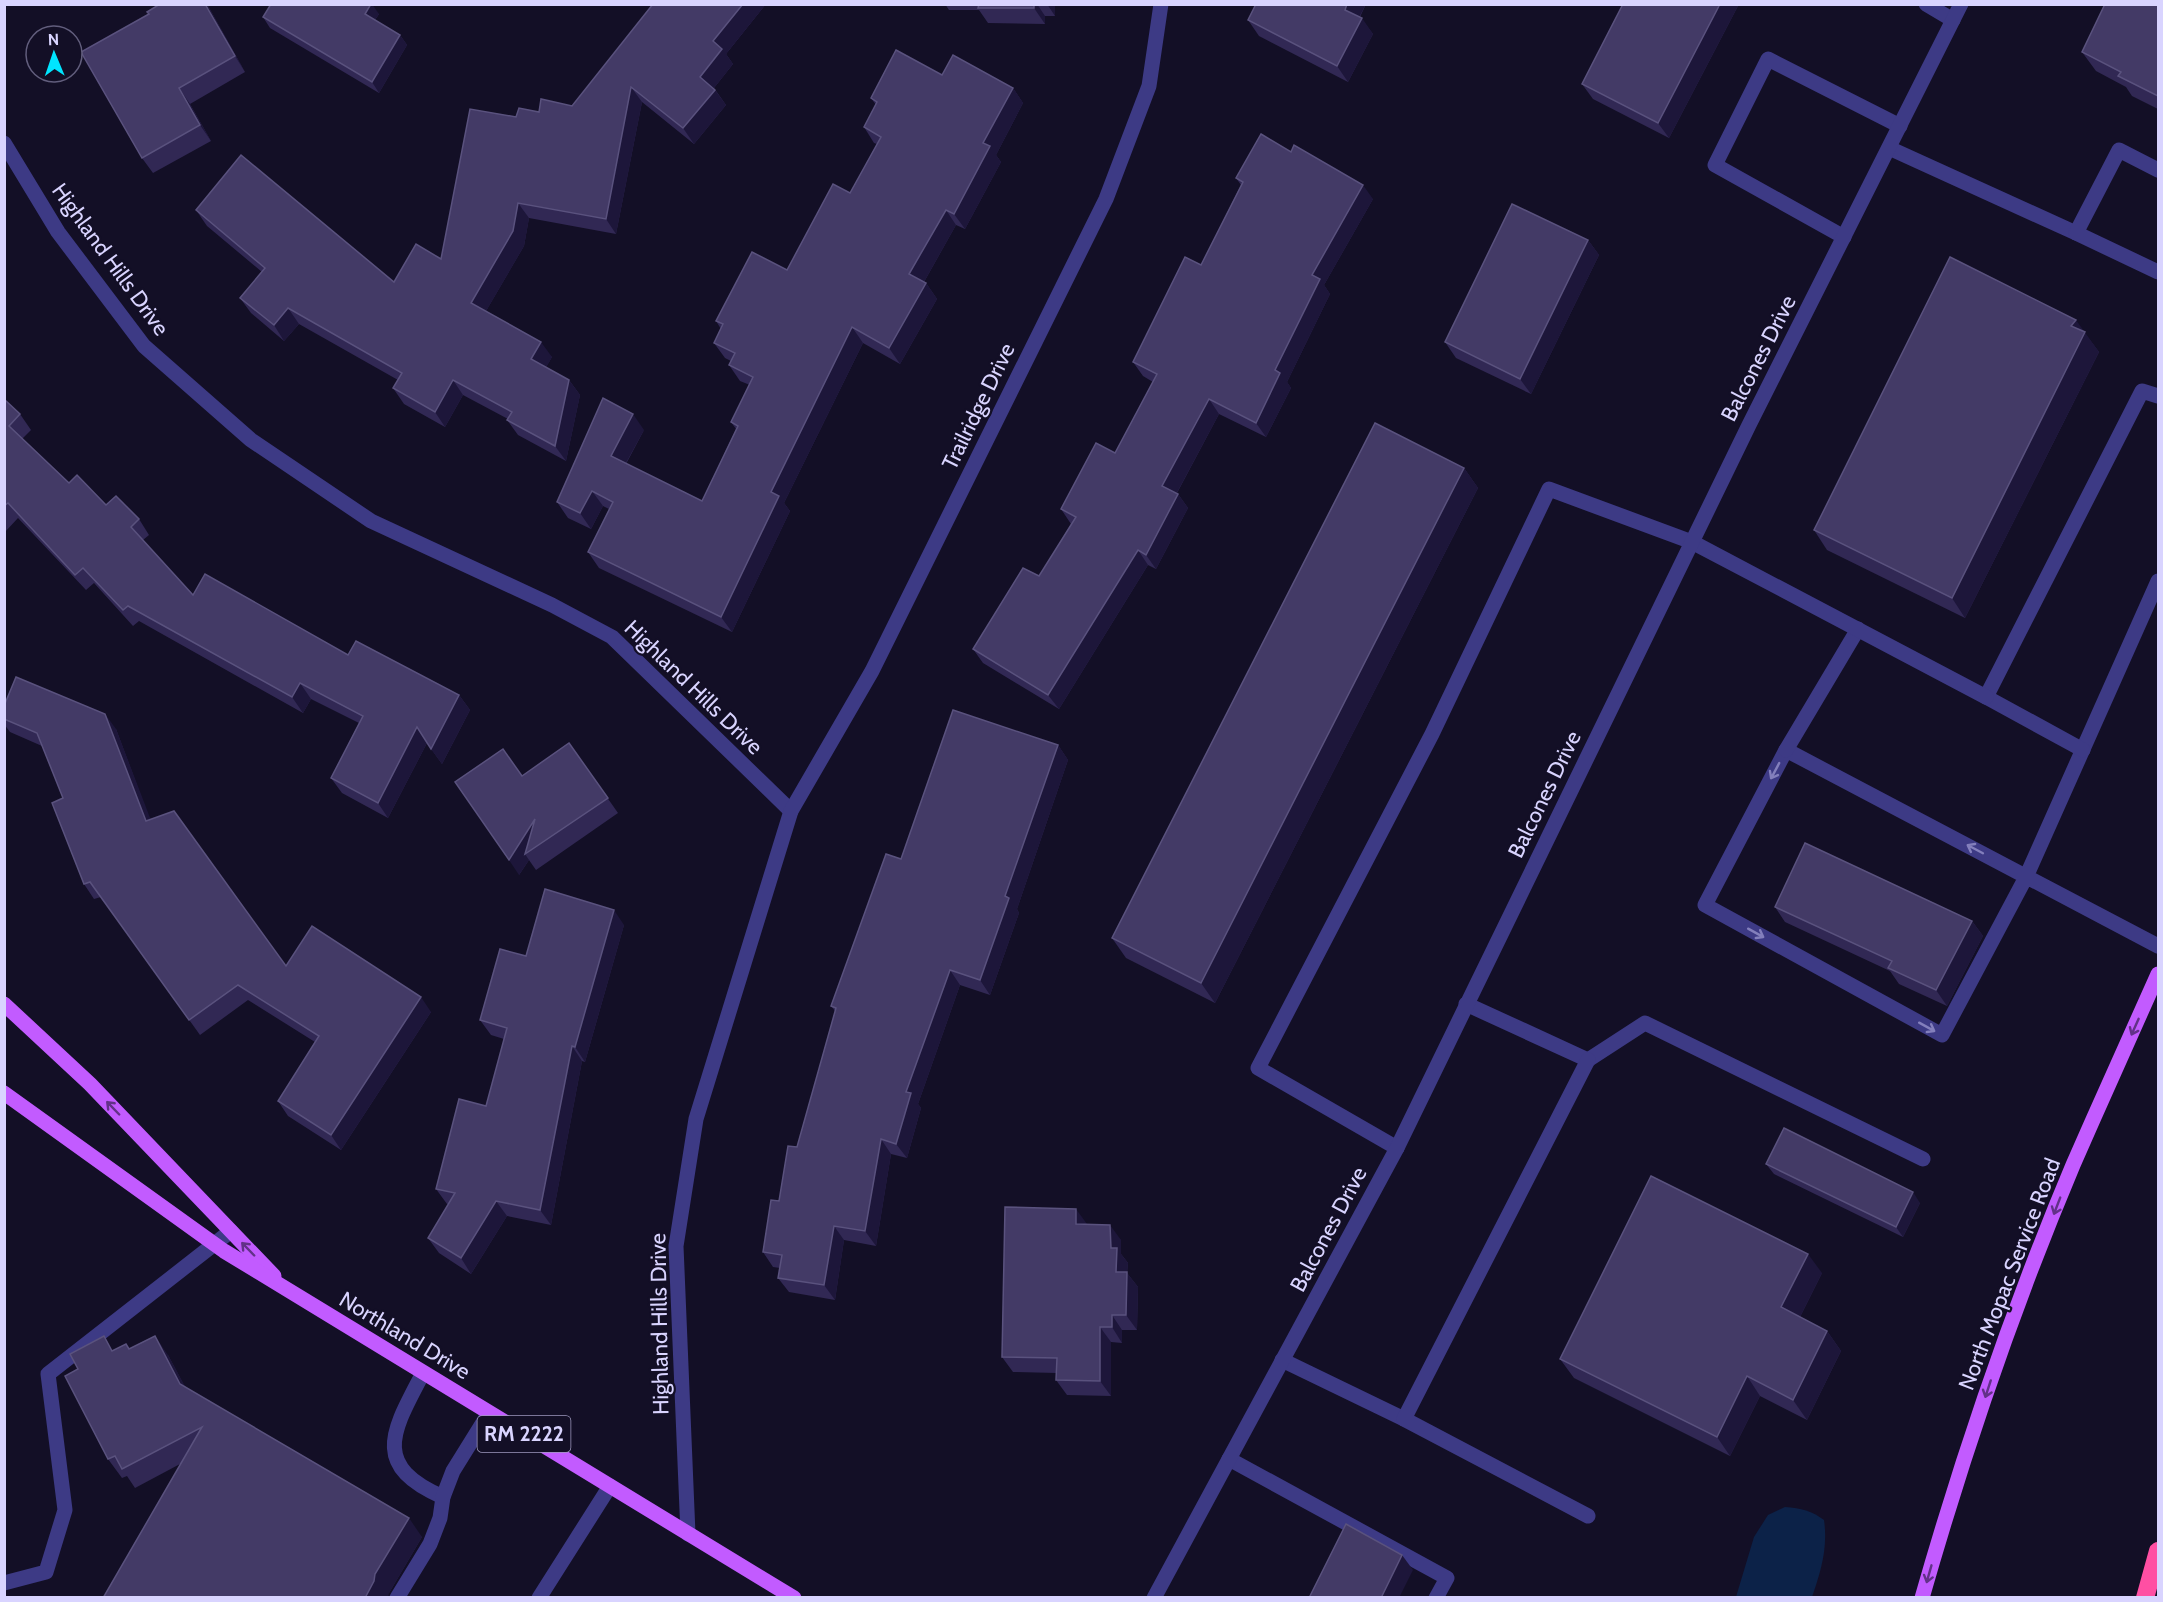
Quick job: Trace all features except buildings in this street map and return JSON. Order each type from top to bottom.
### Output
[{"type":"highway","points":[[2145,1598],[2158,1551]]},
{"type":"main road","name":"North Mopac Service Road","points":[[1922,1598],[2000,1354],[2073,1166],[2158,974]]},
{"type":"main road","name":"RM 2222","points":[[4,1004],[90,1084],[289,1291]]},
{"type":"main road","name":"Northland Drive","points":[[4,1093],[215,1245],[794,1598]]},
{"type":"street","name":"Trailridge Drive","points":[[791,811],[872,671],[1106,199],[1149,86],[1161,4]]},
{"type":"street","points":[[1926,4],[1953,20]]},
{"type":"street","name":"Balcones Drive","points":[[1155,1598],[1396,1148],[1692,542],[1961,4]]},
{"type":"street","points":[[1844,237],[1715,165],[1768,58],[1900,126]]},
{"type":"street","name":"Highland Hills Drive","points":[[4,144],[58,232],[144,346],[251,441],[371,520],[552,605],[612,637],[791,811],[696,1119],[678,1234],[688,1534]]},
{"type":"street","points":[[1889,148],[2158,272]]},
{"type":"street","points":[[2076,233],[2119,150],[2158,170]]},
{"type":"street","points":[[1986,697],[2142,391],[2158,396]]},
{"type":"street","points":[[1396,1148],[1257,1068],[1432,734],[1549,489],[1692,542],[2083,750]]},
{"type":"street","points":[[1858,629],[1786,750],[1705,905],[1942,1035],[2026,877],[2158,581]]},
{"type":"street","points":[[1786,750],[2158,946]]},
{"type":"street","points":[[1466,1004],[1588,1060]]},
{"type":"street","points":[[1404,1419],[1588,1060],[1645,1023],[1923,1159]]},
{"type":"street","points":[[4,1583],[46,1572],[65,1510],[48,1374],[231,1231]]},
{"type":"street","points":[[1282,1360],[1404,1419],[1588,1516]]},
{"type":"street","points":[[423,1373],[398,1422],[393,1441],[398,1462],[408,1476],[424,1489],[443,1497]]},
{"type":"street","points":[[397,1598],[430,1544],[453,1471],[489,1413]]},
{"type":"street","points":[[1229,1459],[1447,1578],[1436,1598]]},
{"type":"street","points":[[539,1598],[610,1486]]},
{"type":"water","points":[[1785,1507],[1806,1510],[1824,1520],[1823,1559],[1812,1597],[1736,1597],[1754,1537],[1768,1515]]}]
